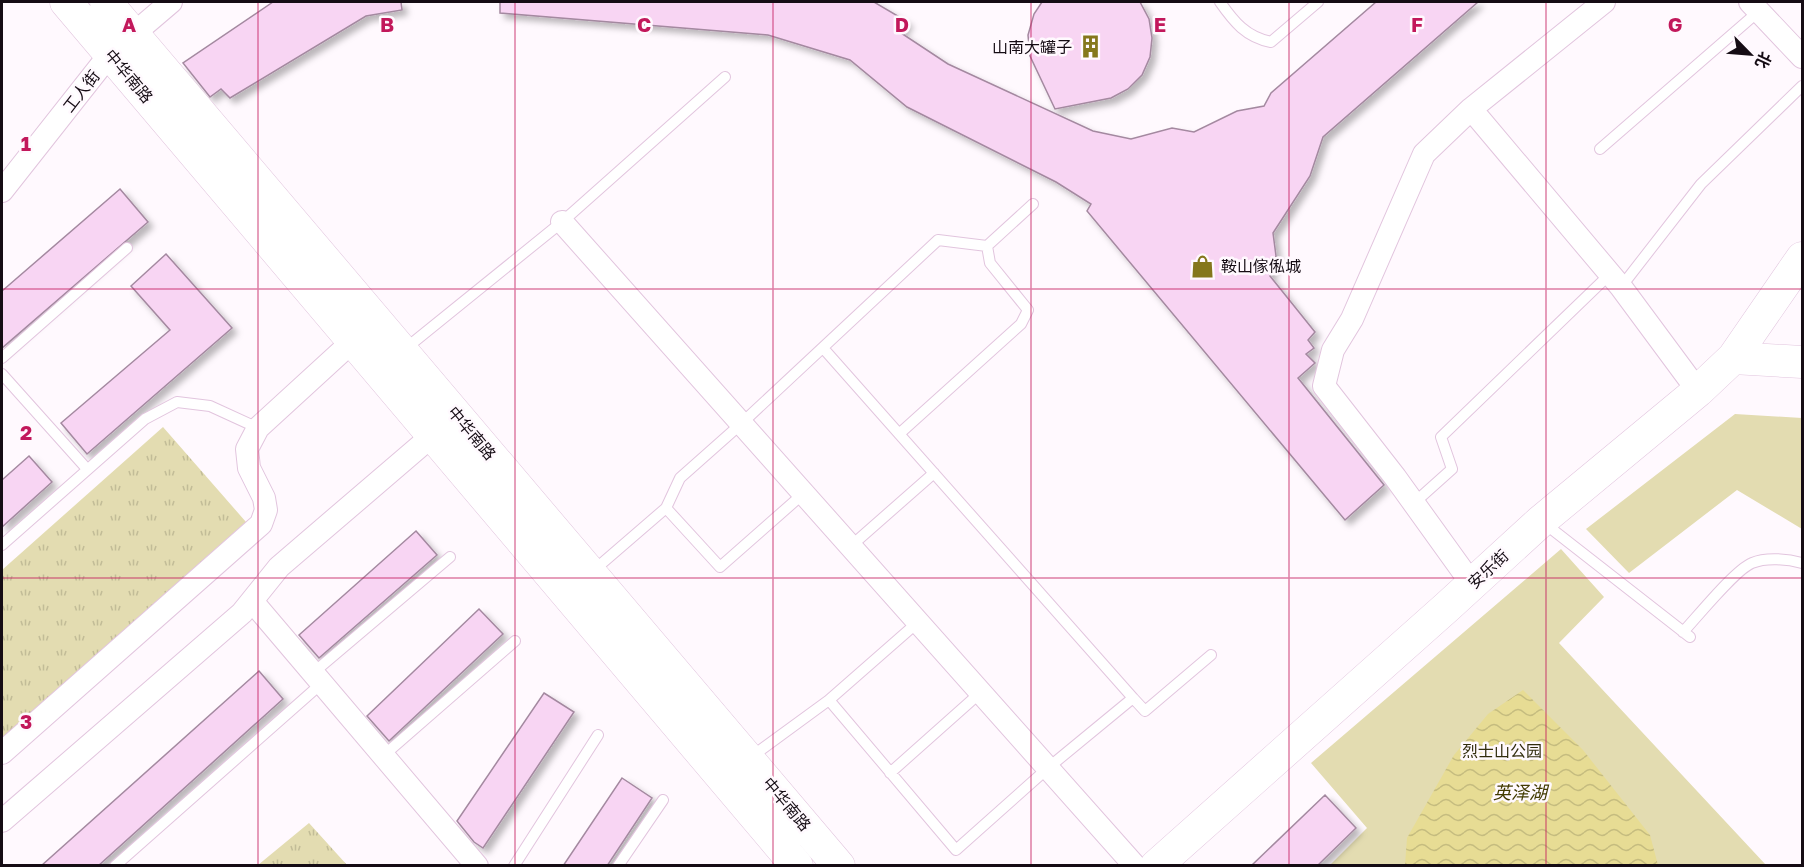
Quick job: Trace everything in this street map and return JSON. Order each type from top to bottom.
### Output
[{"type":"main road","name":"中华南路","points":[[66,2],[797,866]]},
{"type":"main road","name":"中华南路","points":[[106,2],[839,866]]},
{"type":"main road","name":"安乐街","points":[[1156,866],[1541,521],[1698,391],[1733,358],[1803,258]]},
{"type":"main road","points":[[1733,358],[1803,362]]},
{"type":"street","name":"工人街","points":[[2,192],[110,54],[171,2]]},
{"type":"street","points":[[1472,584],[1414,503],[1324,386],[1333,350],[1352,319],[1424,154],[1471,109],[1604,2]]},
{"type":"street","points":[[1755,6],[1797,47]]},
{"type":"street","points":[[1471,109],[1616,280],[1698,391]]},
{"type":"street","points":[[561,222],[1135,866]]},
{"type":"street","points":[[2,753],[261,524],[266,510],[264,498],[249,468],[247,449],[258,428],[354,341]]},
{"type":"street","points":[[2,821],[234,621],[279,567],[433,435]]},
{"type":"street","points":[[252,601],[477,866]]},
{"type":"lane","points":[[1220,2],[1232,19],[1254,38],[1271,42],[1318,2]]},
{"type":"lane","points":[[1600,149],[1755,6]]},
{"type":"lane","points":[[403,351],[561,222],[725,77]]},
{"type":"lane","points":[[1414,503],[1452,469],[1441,437],[1616,280],[1701,184],[1803,86]]},
{"type":"lane","points":[[591,573],[666,508],[680,478],[938,240],[987,246],[1034,204]]},
{"type":"lane","points":[[899,434],[1021,324],[1028,310],[990,263],[987,246]]},
{"type":"lane","points":[[2,358],[127,248]]},
{"type":"lane","points":[[823,348],[1145,711],[1210,655]]},
{"type":"lane","points":[[2,376],[87,469]]},
{"type":"lane","points":[[2,545],[145,419],[177,402],[210,406],[258,428]]},
{"type":"lane","points":[[852,546],[934,473]]},
{"type":"lane","points":[[666,508],[720,567],[804,493]]},
{"type":"lane","points":[[1541,521],[1687,634],[1739,571],[1752,562],[1771,559],[1803,563]]},
{"type":"lane","points":[[115,866],[450,557]]},
{"type":"lane","points":[[748,759],[829,700],[918,622]]},
{"type":"lane","points":[[384,756],[515,641]]},
{"type":"lane","points":[[890,773],[981,693]]},
{"type":"lane","points":[[829,700],[956,850],[1048,768],[1133,698]]},
{"type":"lane","points":[[514,866],[598,735]]},
{"type":"lane","points":[[618,866],[663,800]]},
{"type":"green space","points":[[1735,414],[1802,418],[1802,529],[1737,490],[1629,573],[1586,529]]},
{"type":"green space","points":[[163,427],[246,522],[2,738],[2,570]]},
{"type":"green space","name":"烈士山公园","points":[[1561,549],[1604,597],[1559,643],[1766,865],[1330,865],[1367,828],[1311,763]]},
{"type":"green space","points":[[309,823],[347,865],[258,865]]},
{"type":"water","name":"英泽湖","points":[[1523,690],[1583,750],[1650,835],[1658,865],[1405,865],[1407,838],[1454,755],[1488,714]]},
{"type":"building","points":[[273,2],[401,2],[402,10],[366,16],[230,98],[221,89],[210,97],[183,63]]},
{"type":"building","name":"鞍山傢俬城","points":[[500,2],[874,2],[908,22],[901,33],[948,64],[1093,131],[1131,139],[1172,128],[1194,132],[1237,111],[1264,106],[1271,93],[1376,2],[1478,2],[1323,137],[1310,176],[1273,233],[1276,256],[1270,276],[1315,332],[1308,340],[1314,348],[1306,354],[1315,363],[1298,378],[1384,485],[1345,520],[1087,211],[1091,204],[1056,182],[907,107],[850,60],[768,35],[500,13]]},
{"type":"building","name":"山南大罐子","points":[[1042,2],[1140,2],[1149,19],[1152,38],[1150,57],[1142,75],[1128,89],[1111,98],[1055,109],[1030,56],[1028,35],[1034,14]]},
{"type":"building","points":[[120,189],[148,222],[2,348],[2,291]]},
{"type":"building","points":[[166,254],[232,328],[87,454],[61,423],[170,330],[131,286]]},
{"type":"building","points":[[29,456],[52,482],[2,527],[2,480]]},
{"type":"building","points":[[416,531],[437,555],[319,658],[299,635]]},
{"type":"building","points":[[479,609],[503,634],[389,741],[367,716]]},
{"type":"building","points":[[259,671],[283,699],[98,866],[41,866]]},
{"type":"building","points":[[544,693],[574,712],[483,848],[474,842],[457,821]]},
{"type":"building","points":[[622,778],[652,798],[607,866],[563,866]]},
{"type":"building","points":[[1325,795],[1356,828],[1317,866],[1251,866]]},
{"type":"place","name":"山南大罐子","points":[[1090,47]]},
{"type":"place","name":"鞍山傢俬城","points":[[1203,266]]}]
